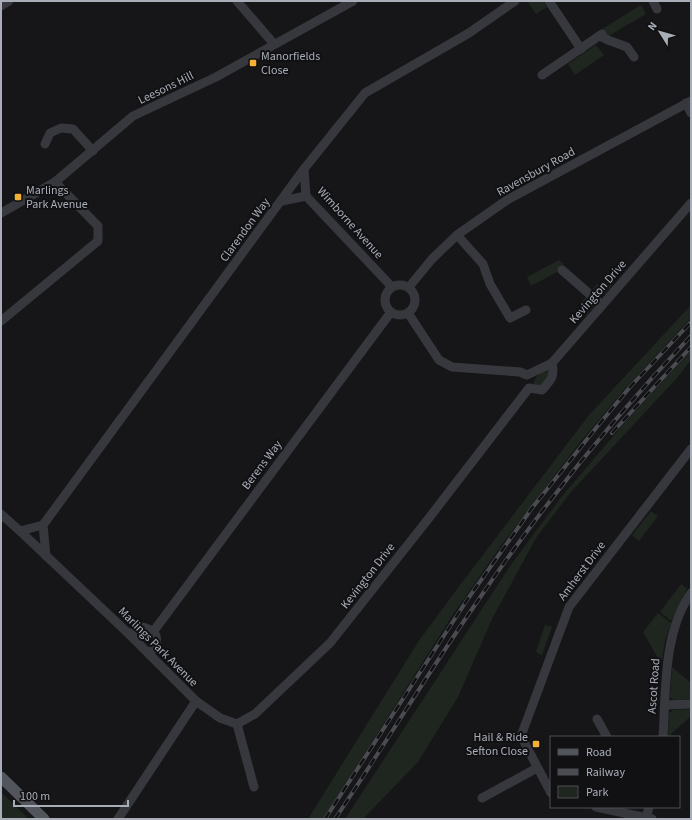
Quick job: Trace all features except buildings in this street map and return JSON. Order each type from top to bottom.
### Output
[{"type":"main road","points":[[1,777],[44,819]]},
{"type":"street","points":[[1,6],[9,1]]},
{"type":"street","points":[[236,1],[274,44]]},
{"type":"street","name":"Leesons Hill","points":[[1,213],[55,182],[94,151],[133,116],[216,77],[353,1]]},
{"type":"street","name":"Clarendon Way","points":[[43,525],[304,169],[365,93],[469,33],[515,1]]},
{"type":"street","points":[[549,1],[581,48]]},
{"type":"street","points":[[542,75],[601,35],[627,47],[634,57]]},
{"type":"street","points":[[688,102],[691,113]]},
{"type":"street","name":"Ravensbury Road","points":[[409,287],[432,259],[457,235],[507,200],[688,102]]},
{"type":"street","points":[[45,144],[50,133],[61,128],[67,128],[73,129],[94,151]]},
{"type":"street","name":"Wimborne Avenue","points":[[304,169],[306,196],[392,287]]},
{"type":"street","points":[[1,321],[98,241],[98,226],[55,182]]},
{"type":"street","points":[[282,201],[306,196]]},
{"type":"street","name":"Kevington Drive","points":[[552,363],[691,203]]},
{"type":"street","points":[[457,235],[482,264],[490,284],[510,318],[526,310]]},
{"type":"street","points":[[562,270],[602,305]]},
{"type":"street","points":[[400,284],[413,290],[416,300],[415,306],[408,313],[399,315],[391,312],[388,308],[385,299],[388,290],[392,287],[400,284]]},
{"type":"street","name":"Berens Way","points":[[153,632],[391,312]]},
{"type":"street","points":[[408,313],[439,360],[452,367],[520,372],[527,375],[552,363],[554,371],[553,378],[542,390],[528,388],[527,375]]},
{"type":"street","name":"Kevington Drive","points":[[237,724],[255,714],[330,643],[429,518],[528,388]]},
{"type":"street","name":"Amherst Drive","points":[[550,791],[521,736],[569,607],[691,449]]},
{"type":"street","name":"Marlings Park Avenue","points":[[1,514],[149,654],[196,701],[118,819]]},
{"type":"street","points":[[20,531],[43,525],[46,556]]},
{"type":"street","name":"Ascot Road","points":[[663,736],[667,661],[681,611],[691,593]]},
{"type":"street","points":[[130,636],[138,628],[143,627],[153,632],[157,641],[156,647],[149,654]]},
{"type":"street","points":[[196,701],[220,718],[237,724],[254,787]]},
{"type":"street","points":[[665,705],[691,704]]},
{"type":"street","points":[[597,719],[606,736]]},
{"type":"street","points":[[482,798],[537,768]]},
{"type":"street","points":[[601,808],[649,818]]},
{"type":"green space","points":[[527,1],[543,1],[547,7],[536,14]]},
{"type":"green space","points":[[641,5],[646,14],[607,37],[602,29]]},
{"type":"green space","points":[[596,45],[604,55],[575,75],[568,64]]},
{"type":"green space","points":[[559,260],[564,264],[557,272],[531,286],[527,277]]},
{"type":"green space","points":[[610,281],[613,284],[605,294],[600,294],[593,289],[596,285]]},
{"type":"green space","points":[[586,297],[593,303],[593,307],[586,315],[581,311],[582,301]]},
{"type":"green space","points":[[691,305],[691,318],[622,392],[578,445],[503,543],[454,613],[323,819],[308,819],[418,642],[457,589],[589,415]]},
{"type":"green space","points":[[691,350],[691,360],[677,378],[571,492],[536,538],[492,619],[458,697],[418,762],[363,819],[345,819],[510,566],[562,496],[622,426]]},
{"type":"green space","points":[[547,368],[551,371],[542,386],[533,384],[538,374]]},
{"type":"green space","points":[[651,511],[658,516],[639,541],[632,535]]},
{"type":"green space","points":[[681,584],[687,589],[671,621],[660,612]]},
{"type":"green space","points":[[658,613],[671,623],[665,641],[662,660],[659,660],[643,632]]},
{"type":"green space","points":[[545,625],[552,627],[542,655],[536,652]]},
{"type":"green space","points":[[672,667],[691,683],[691,699],[673,700],[670,697]]},
{"type":"green space","points":[[691,709],[691,716],[668,736],[669,713],[673,710]]},
{"type":"green space","points":[[1,792],[4,795],[29,819],[1,819]]},
{"type":"railway","points":[[325,819],[467,600],[532,508],[630,387],[691,322]]},
{"type":"railway","points":[[335,819],[460,626],[528,530],[607,430],[691,336]]},
{"type":"railway","points":[[612,433],[691,347]]},
{"type":"place","name":"Manorfields Close","points":[[253,63]]},
{"type":"place","name":"Marlings Park Avenue","points":[[18,197]]},
{"type":"place","name":"Hail & Ride Sefton Close","points":[[536,744]]}]
